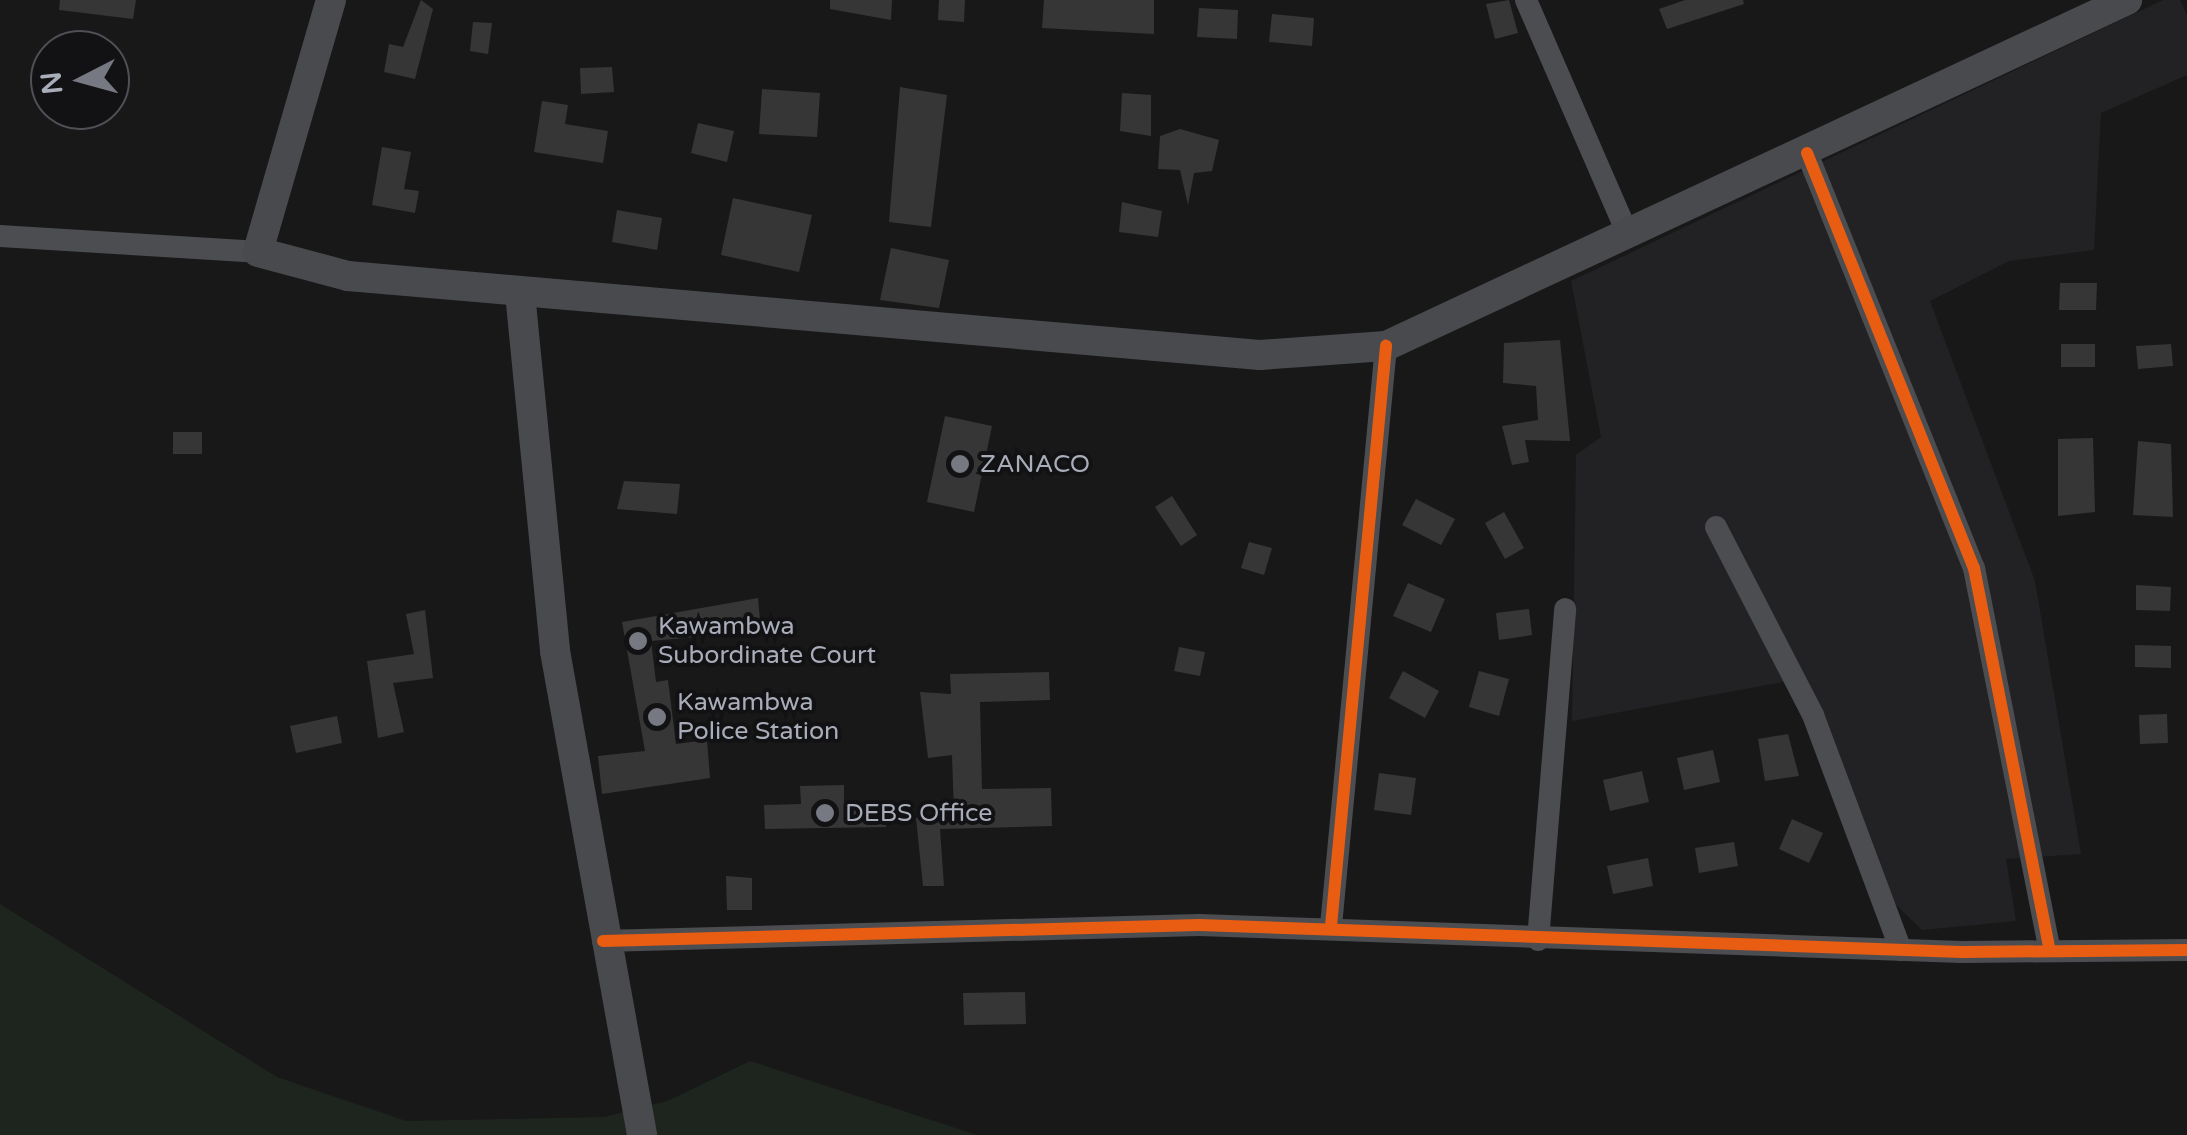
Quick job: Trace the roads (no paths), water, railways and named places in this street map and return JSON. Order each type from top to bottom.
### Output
[{"type":"main road","points":[[331,0],[258,252],[348,276],[1128,349],[1260,356],[1386,346],[1807,154],[2040,35],[2127,0]]},
{"type":"main road","points":[[520,293],[555,651],[603,940],[642,1135]]},
{"type":"street","points":[[1526,0],[1628,236]]},
{"type":"street","points":[[1807,154],[1974,568],[2049,948]]},
{"type":"street","points":[[0,236],[258,252]]},
{"type":"street","points":[[1331,926],[1386,346]]},
{"type":"street","points":[[1716,528],[1813,715],[1901,950]]},
{"type":"street","points":[[1538,940],[1566,609]]},
{"type":"street","points":[[603,940],[1331,926],[1538,940],[1901,950],[2187,950]]},
{"type":"place","name":"ZANACO","points":[[960,464]]},
{"type":"place","name":"Kawambwa Subordinate Court","points":[[638,641]]},
{"type":"place","name":"Kawambwa Police Station","points":[[657,717]]},
{"type":"place","name":"DEBS Office","points":[[825,813]]}]
